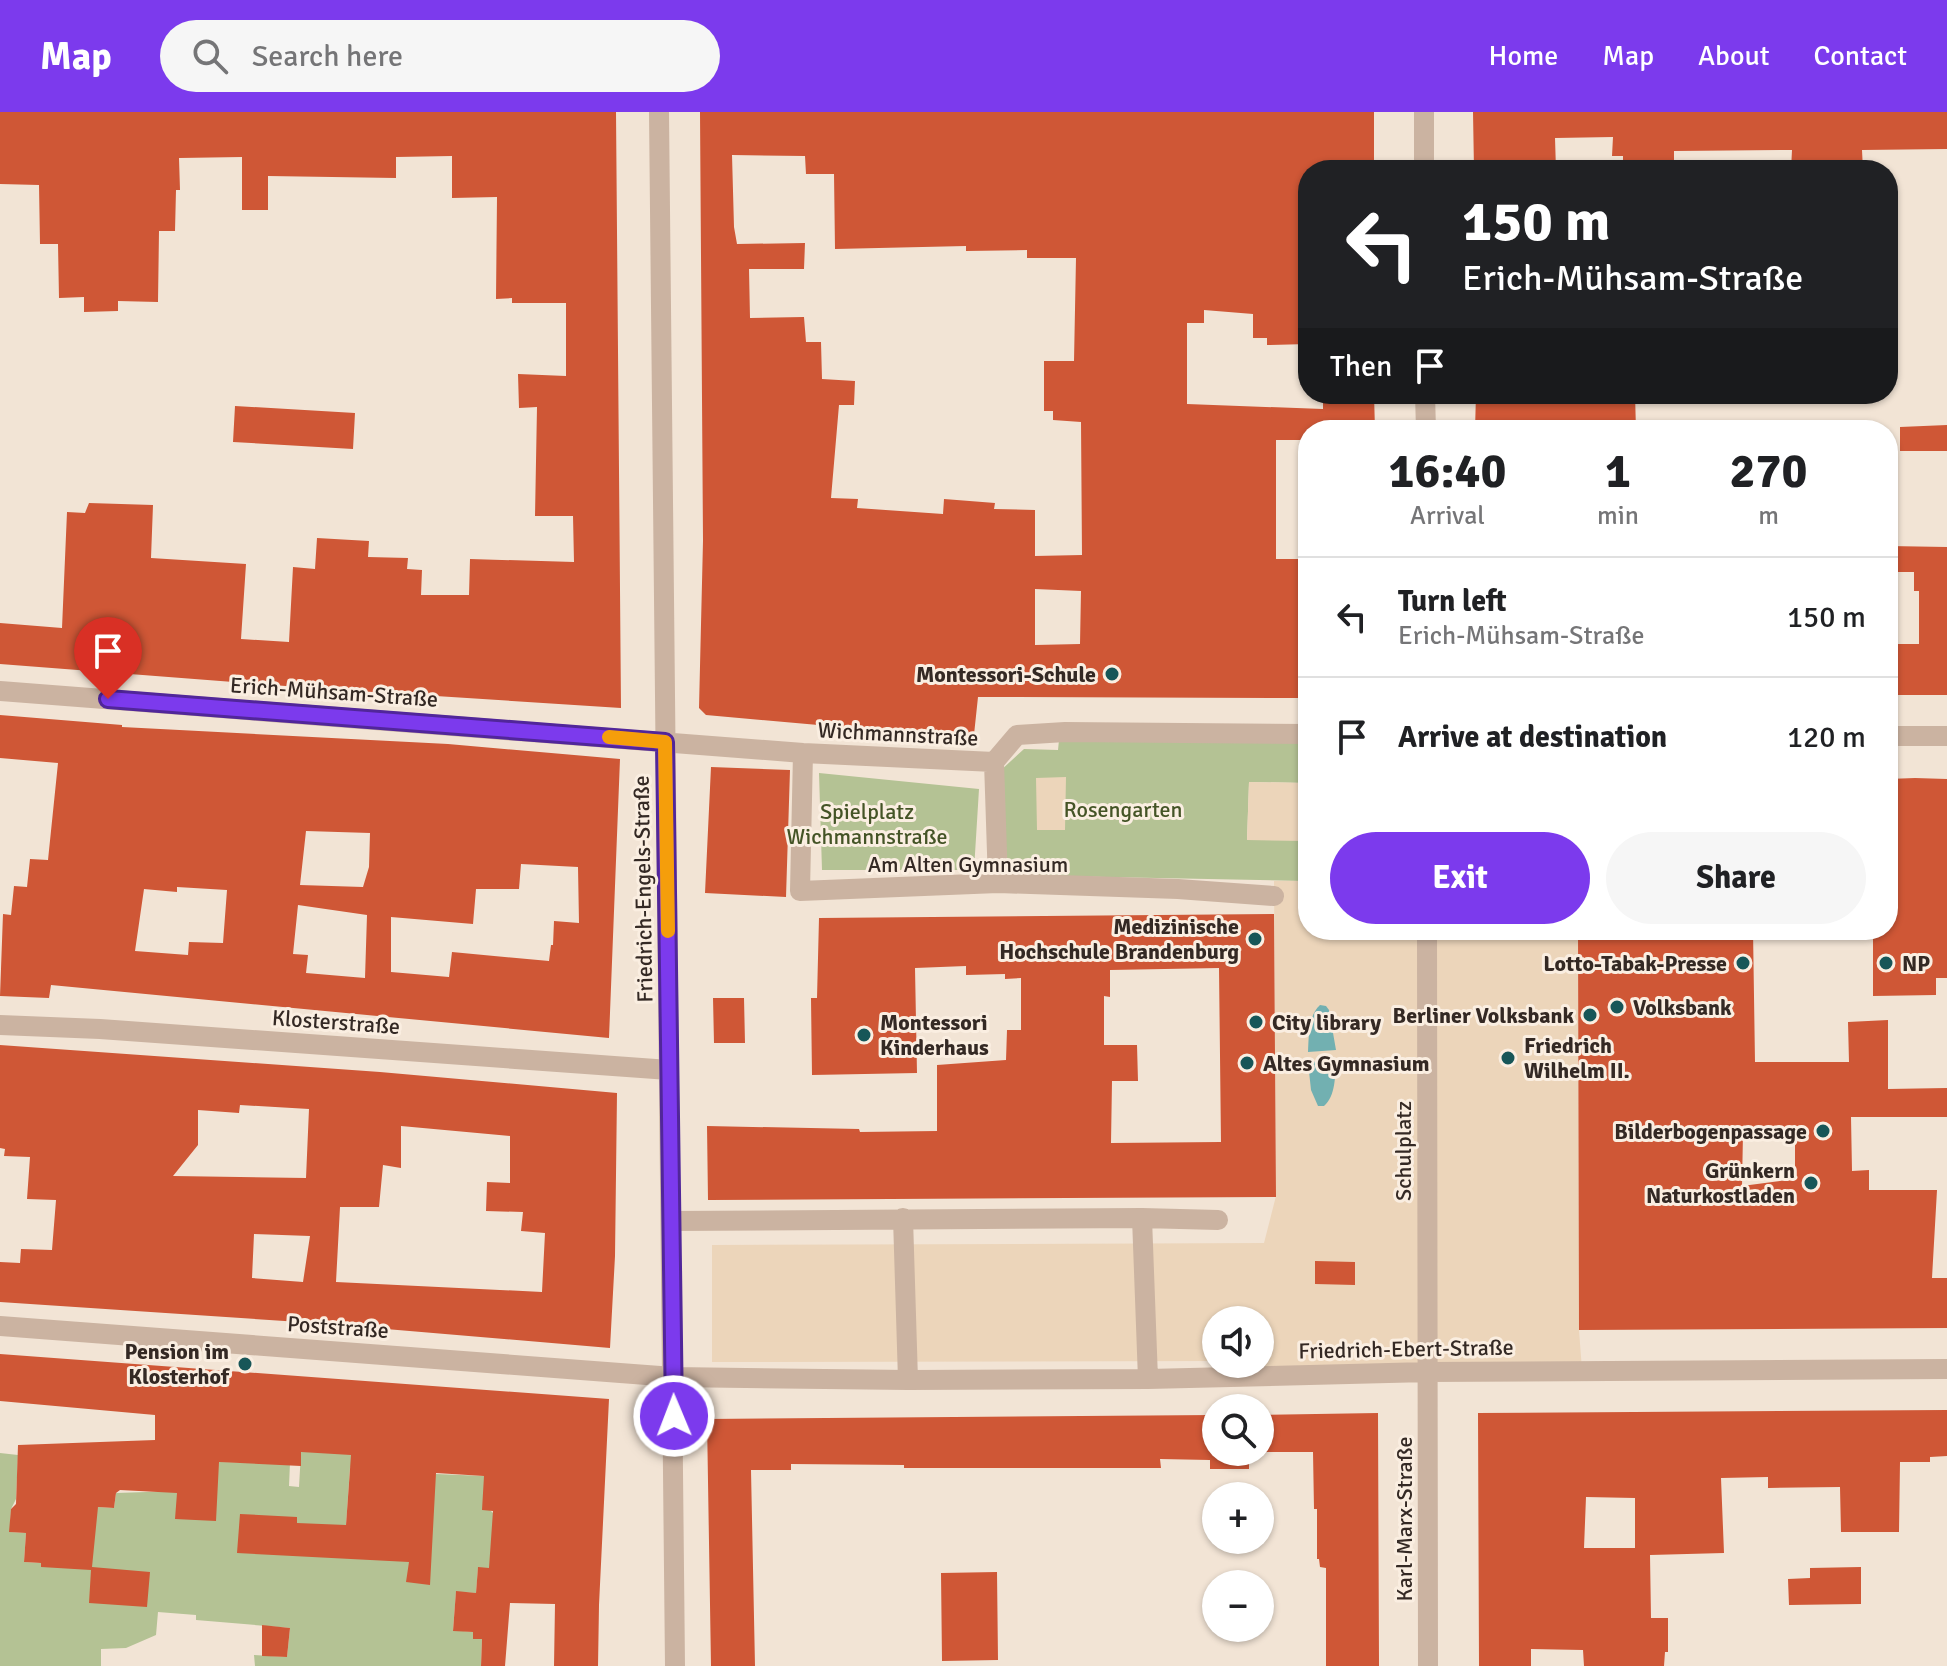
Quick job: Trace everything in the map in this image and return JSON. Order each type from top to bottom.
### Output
[{"type":"street","name":"Friedrich-Engels-Straße","points":[[659,112],[675,1666]]},
{"type":"street","points":[[1424,112],[1424,160]]},
{"type":"street","name":"Erich-Mühsam-Straße","points":[[0,691],[665,742]]},
{"type":"street","name":"Wichmannstraße","points":[[665,742],[803,753],[994,762],[1017,735],[1065,732],[1298,734]]},
{"type":"street","points":[[1898,736],[1947,736]]},
{"type":"street","name":"Am Alten Gymnasium","points":[[803,753],[800,891],[998,883],[1178,889],[1274,896]]},
{"type":"street","points":[[994,762],[998,883]]},
{"type":"street","name":"Schulplatz","points":[[1427,940],[1428,1372]]},
{"type":"street","name":"Klosterstraße","points":[[0,1025],[100,1029],[669,1070]]},
{"type":"street","points":[[903,1218],[908,1380]]},
{"type":"street","points":[[671,1221],[903,1218],[1218,1220]]},
{"type":"street","points":[[1142,1218],[1148,1379]]},
{"type":"street","name":"Poststraße","points":[[0,1326],[673,1377]]},
{"type":"street","name":"Friedrich-Ebert-Straße","points":[[673,1377],[1148,1379],[1428,1372],[1947,1369]]},
{"type":"street","name":"Karl-Marx-Straße","points":[[1428,1372],[1428,1666]]},
{"type":"green space","name":"Rosengarten","points":[[1059,740],[1298,743],[1298,783],[1249,782],[1247,840],[1298,840],[1298,881],[1003,875],[999,772],[1024,749],[1058,750]]},
{"type":"green space","name":"Spielplatz Wichmannstraße","points":[[819,773],[979,789],[974,870],[822,870]]},
{"type":"green space","points":[[371,1436],[350,1468],[346,1525],[338,1557],[436,1474],[484,1476],[493,1513],[495,1569],[478,1568],[476,1593],[456,1592],[453,1630],[473,1632],[473,1639],[482,1639],[481,1666],[255,1666],[254,1655],[287,1657],[290,1628],[196,1620],[196,1615],[158,1612],[156,1635],[126,1648],[101,1649],[101,1666],[0,1666],[0,1453],[18,1455],[16,1499],[11,1509],[10,1532],[26,1533],[24,1562],[41,1563],[41,1567],[98,1507],[114,1508],[116,1493],[177,1491],[219,1462],[290,1463],[289,1486],[299,1487],[301,1452]]},
{"type":"shaded area","points":[[1066,777],[1065,830],[1037,830],[1036,778]]},
{"type":"shaded area","points":[[1249,782],[1298,783],[1298,841],[1247,840]]},
{"type":"shaded area","points":[[1274,881],[1298,881],[1298,940],[1578,940],[1579,1330],[1582,1370],[1274,1376],[1274,1306],[1202,1306],[1202,1361],[712,1362],[712,1245],[1264,1243],[1276,1196]]},
{"type":"water","points":[[1320,1005],[1329,1010],[1336,1050],[1308,1052],[1311,1020]]},
{"type":"water","points":[[1336,1060],[1331,1097],[1324,1106],[1318,1106],[1311,1090],[1308,1062]]},
{"type":"building","points":[[0,112],[616,112],[621,708],[0,664],[0,623],[62,628],[67,512],[85,513],[89,503],[153,505],[151,558],[246,564],[241,639],[289,642],[293,567],[315,569],[317,538],[369,541],[368,557],[408,558],[407,569],[422,570],[421,595],[469,595],[470,559],[574,562],[573,516],[535,516],[537,407],[519,408],[518,374],[566,376],[566,303],[512,303],[512,298],[496,299],[497,197],[452,198],[452,156],[396,157],[396,178],[268,176],[268,210],[242,210],[242,157],[179,158],[180,190],[176,190],[175,231],[159,231],[158,302],[118,301],[118,311],[84,312],[84,297],[59,298],[58,244],[40,244],[39,185],[0,184]]},
{"type":"building","points":[[700,112],[1374,112],[1374,160],[1298,160],[1298,344],[1267,345],[1267,338],[1253,338],[1253,314],[1204,310],[1204,323],[1187,323],[1187,404],[1323,409],[1323,404],[1374,404],[1375,420],[1298,420],[1298,440],[1276,440],[1276,559],[1298,559],[1298,698],[978,697],[973,744],[852,728],[706,715],[699,708],[703,541]],"holes":[[[732,155],[805,156],[806,174],[834,174],[835,249],[966,246],[966,251],[1027,250],[1027,258],[1076,258],[1074,361],[1044,361],[1044,411],[1053,411],[1053,420],[1081,422],[1082,555],[1035,556],[1035,510],[994,509],[995,503],[944,499],[943,514],[857,508],[858,499],[831,498],[839,405],[854,405],[855,381],[822,379],[821,342],[806,342],[804,317],[750,318],[749,269],[804,269],[805,243],[737,244],[734,227]],[[1035,589],[1081,591],[1080,644],[1035,645]]]},
{"type":"building","points":[[1473,112],[1947,112],[1947,149],[1862,150],[1862,160],[1792,160],[1792,150],[1674,151],[1674,160],[1623,160],[1623,156],[1612,156],[1613,137],[1555,138],[1556,160],[1474,160]]},
{"type":"building","points":[[1476,404],[1635,404],[1636,420],[1475,420]]},
{"type":"building","points":[[235,406],[355,413],[353,449],[233,442]]},
{"type":"building","points":[[1947,425],[1947,451],[1900,451],[1900,427]]},
{"type":"building","points":[[1898,546],[1947,547],[1947,695],[1898,695],[1898,644],[1919,644],[1919,591],[1914,591],[1914,572],[1898,572]]},
{"type":"building","points":[[0,715],[122,727],[448,744],[620,759],[609,1038],[51,985],[49,998],[0,996],[3,914],[11,915],[14,886],[27,887],[30,859],[48,860],[58,763],[0,758]],"holes":[[[306,831],[370,833],[369,867],[363,887],[300,885]],[[521,864],[578,867],[579,923],[554,921],[549,961],[452,952],[449,977],[391,972],[391,917],[473,924],[476,889],[519,889]],[[177,887],[227,890],[223,943],[189,942],[188,955],[135,951],[144,889],[177,892]],[[298,905],[367,915],[365,978],[306,973],[308,955],[293,954]]]},
{"type":"building","points":[[711,767],[790,770],[786,897],[705,893]]},
{"type":"building","points":[[1898,779],[1947,779],[1947,978],[1936,978],[1936,995],[1873,996],[1873,940],[1898,940]]},
{"type":"building","points":[[1274,914],[1276,1197],[708,1200],[707,1126],[859,1129],[860,1132],[937,1131],[937,1065],[1006,1060],[1007,1030],[1021,1030],[1021,978],[1005,979],[1005,974],[966,975],[966,966],[915,968],[917,1073],[812,1075],[811,998],[817,998],[819,918]],"holes":[[[1219,968],[1221,1142],[1111,1143],[1112,1081],[1138,1081],[1137,1045],[1104,1045],[1104,996],[1110,997],[1110,970]]]},
{"type":"building","points":[[1578,940],[1753,940],[1755,1062],[1849,1062],[1848,1022],[1888,1020],[1888,1089],[1947,1088],[1947,1117],[1851,1117],[1852,1171],[1869,1170],[1869,1190],[1937,1190],[1932,1278],[1947,1278],[1947,1328],[1579,1330]],"holes":[[[1743,1133],[1795,1133],[1795,1179],[1742,1186]]]},
{"type":"building","points":[[713,998],[744,998],[745,1043],[714,1043]]},
{"type":"building","points":[[0,1045],[380,1072],[617,1093],[615,1256],[610,1348],[315,1323],[0,1302],[0,1262],[20,1263],[21,1249],[52,1250],[56,1200],[27,1199],[30,1157],[4,1156],[5,1149],[0,1148]],"holes":[[[240,1105],[309,1109],[306,1178],[173,1176],[198,1145],[198,1110],[239,1113]],[[401,1126],[510,1136],[510,1183],[487,1182],[486,1211],[523,1212],[521,1231],[545,1233],[542,1292],[336,1282],[340,1207],[379,1207],[383,1165],[401,1168]],[[254,1234],[310,1236],[303,1282],[252,1278]]]},
{"type":"building","points":[[1315,1261],[1355,1262],[1355,1285],[1315,1284]]},
{"type":"building","points":[[0,1354],[609,1399],[598,1666],[554,1666],[555,1604],[510,1603],[505,1666],[481,1666],[482,1639],[473,1639],[473,1632],[453,1631],[456,1591],[476,1593],[478,1567],[489,1568],[493,1511],[482,1510],[484,1476],[436,1473],[430,1585],[406,1582],[409,1562],[237,1553],[240,1514],[297,1517],[297,1523],[346,1525],[351,1455],[301,1452],[301,1466],[219,1462],[216,1521],[175,1519],[177,1493],[120,1490],[116,1493],[114,1508],[98,1507],[92,1567],[150,1572],[147,1607],[89,1603],[91,1570],[41,1567],[41,1563],[24,1562],[26,1533],[9,1532],[11,1509],[16,1504],[18,1445],[155,1440],[155,1415],[0,1401]]},
{"type":"building","points":[[1947,1410],[1947,1456],[1930,1457],[1930,1462],[1900,1462],[1899,1532],[1841,1532],[1840,1487],[1768,1488],[1768,1477],[1721,1478],[1724,1553],[1650,1555],[1651,1618],[1668,1618],[1668,1652],[1665,1652],[1664,1666],[1584,1666],[1583,1650],[1531,1649],[1531,1666],[1479,1666],[1478,1413]],"holes":[[[1586,1497],[1635,1498],[1635,1548],[1584,1548]]]},
{"type":"building","points":[[1378,1413],[1379,1666],[1326,1666],[1326,1568],[1320,1567],[1317,1559],[1313,1452],[1274,1452],[1274,1415]]},
{"type":"building","points":[[1202,1415],[1202,1460],[1160,1459],[1161,1468],[904,1468],[904,1465],[791,1464],[791,1470],[751,1470],[755,1666],[711,1666],[707,1419]]},
{"type":"building","points":[[1210,1466],[1249,1466],[1249,1469],[1210,1469]]},
{"type":"building","points":[[1861,1567],[1861,1604],[1789,1605],[1788,1579],[1810,1578],[1810,1568]]},
{"type":"building","points":[[997,1572],[998,1660],[942,1661],[941,1573]]},
{"type":"building","points":[[262,1625],[290,1628],[287,1657],[262,1656]]},
{"type":"slow traffic","points":[[609,737],[665,742],[668,931]]},
{"type":"place","name":"Montessori-Schule","points":[[1112,674]]},
{"type":"place","name":"Medizinische Hochschule Brandenburg","points":[[1255,939]]},
{"type":"place","name":"Lotto-Tabak-Presse","points":[[1743,963]]},
{"type":"place","name":"NP","points":[[1886,963]]},
{"type":"place","name":"Volksbank","points":[[1617,1007]]},
{"type":"place","name":"Berliner Volksbank","points":[[1590,1015]]},
{"type":"place","name":"City library","points":[[1256,1022]]},
{"type":"place","name":"Montessori Kinderhaus","points":[[864,1035]]},
{"type":"place","name":"Friedrich Wilhelm II.","points":[[1508,1058]]},
{"type":"place","name":"Altes Gymnasium","points":[[1247,1063]]},
{"type":"place","name":"Bilderbogenpassage","points":[[1823,1131]]},
{"type":"place","name":"Grünkern Naturkostladen","points":[[1811,1183]]},
{"type":"place","name":"Pension im Klosterhof","points":[[245,1364]]},
{"type":"route","points":[[108,699],[665,742],[674,1416]]}]
